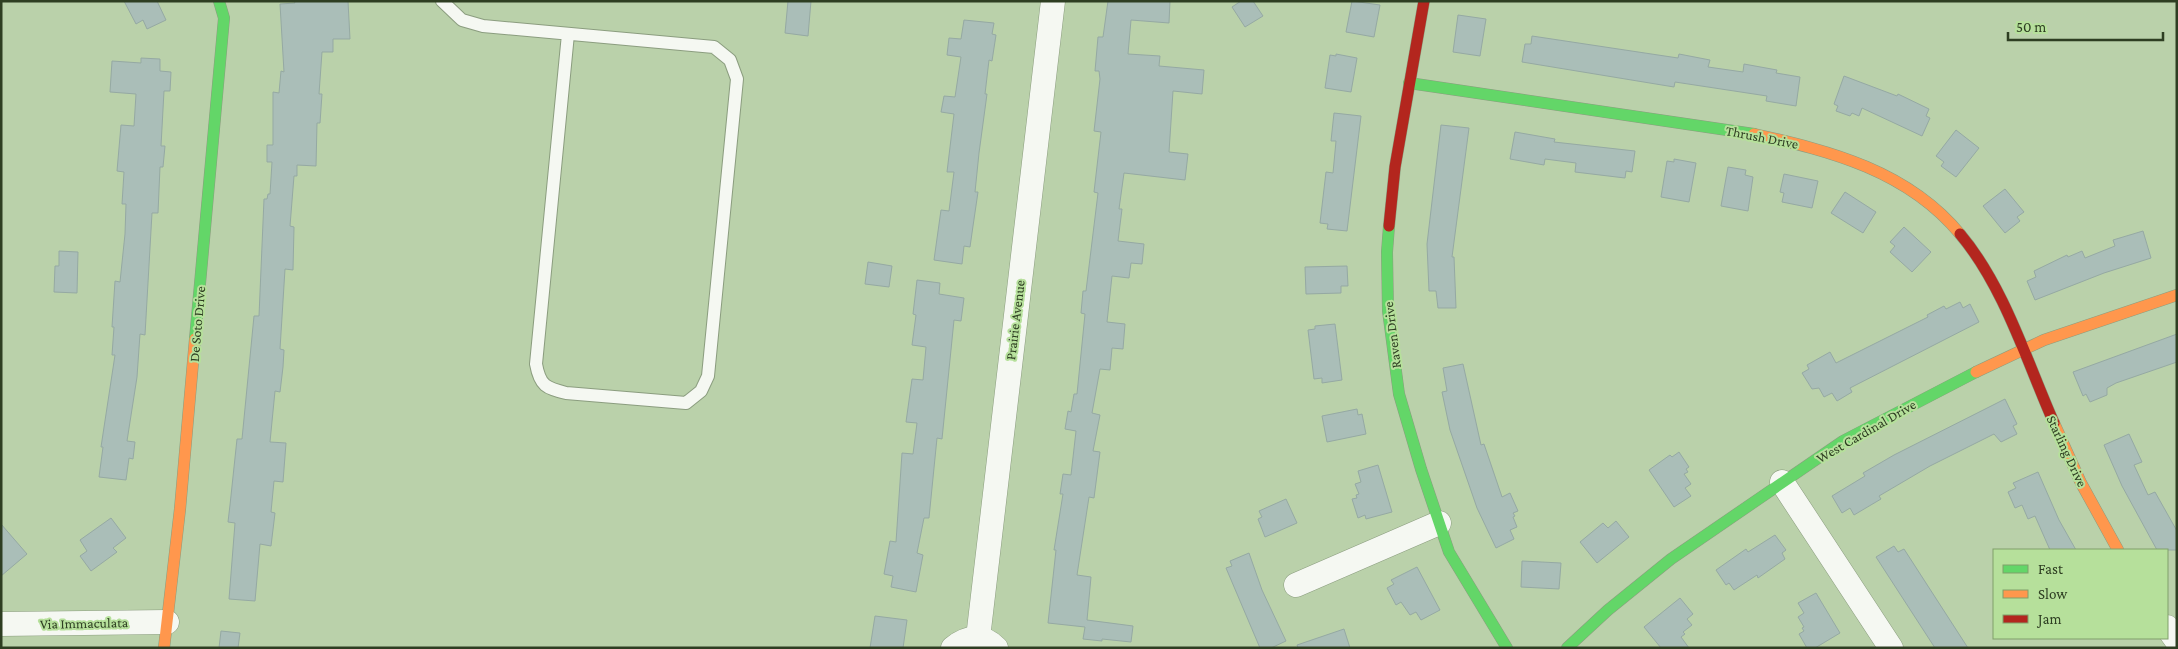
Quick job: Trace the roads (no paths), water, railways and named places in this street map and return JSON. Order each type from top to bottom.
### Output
[{"type":"street","name":"De Soto Drive","points":[[164,648],[180,510],[224,18],[219,1]]},
{"type":"street","name":"Prairie Avenue","points":[[953,648],[968,638],[987,643],[1053,1]]},
{"type":"street","name":"Raven Drive","points":[[1424,1],[1395,166],[1388,242],[1388,311],[1400,394],[1421,469],[1449,552],[1507,648]]},
{"type":"street","name":"Thrush Drive","points":[[1409,83],[1754,134],[1809,146],[1854,160],[1904,185],[1934,206],[1959,232],[1999,294],[2022,350]]},
{"type":"street","name":"West Cardinal Drive","points":[[1567,648],[1608,610],[1671,559],[1843,441],[1952,383],[2044,340],[2177,295]]},
{"type":"street","name":"Starling Drive","points":[[2022,350],[2071,463],[2117,549]]},
{"type":"street","points":[[1782,482],[1891,648]]},
{"type":"street","points":[[1296,586],[1439,523]]},
{"type":"street","name":"Via Immaculata","points":[[1,624],[167,622]]},
{"type":"street","points":[[2168,628],[2177,641]]},
{"type":"lane","points":[[442,1],[462,20],[483,26],[714,47],[730,60],[737,79],[708,376],[701,392],[686,403],[566,392],[548,388],[538,377],[536,364],[568,34]]}]
